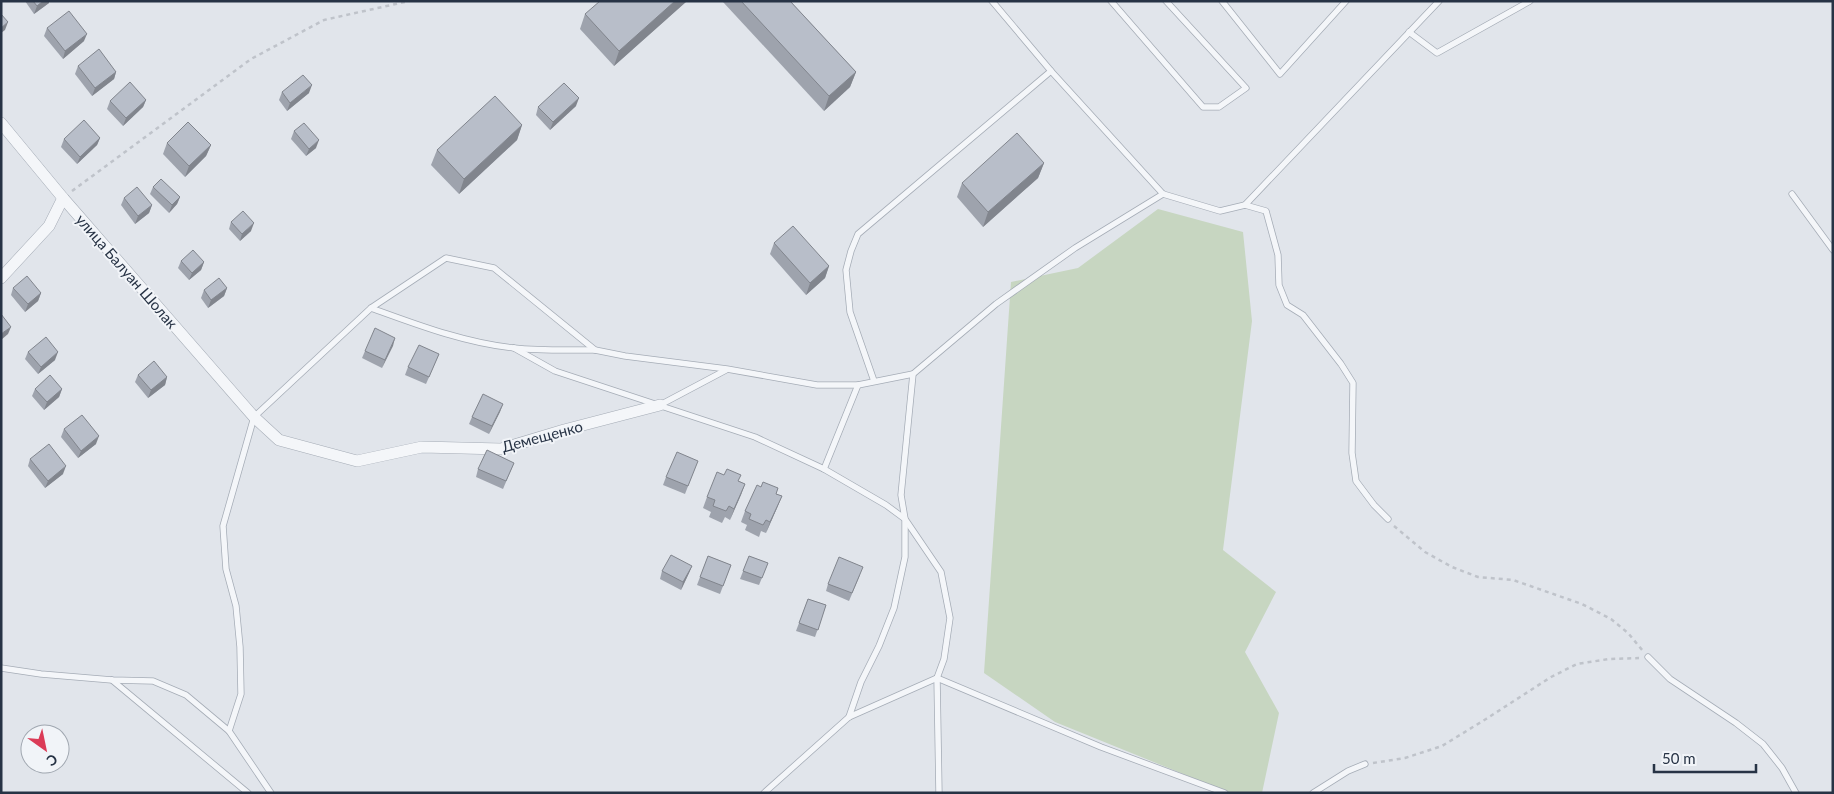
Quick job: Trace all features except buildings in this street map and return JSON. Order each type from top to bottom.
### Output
[{"type":"street","name":"улица Балуан Шолак","points":[[1,123],[63,198],[254,417]]},
{"type":"street","points":[[1,278],[48,226],[63,198]]},
{"type":"street","name":"Демещенко","points":[[254,417],[279,440],[357,461],[422,447],[501,449],[564,430],[660,405]]},
{"type":"lane","points":[[992,1],[1051,71],[1163,194],[1220,211],[1245,205],[1266,211],[1278,255],[1280,285],[1287,305],[1303,315],[1341,364],[1353,383],[1352,452],[1356,481],[1374,505],[1388,519]]},
{"type":"lane","points":[[1111,1],[1204,107],[1219,107],[1246,88],[1166,1]]},
{"type":"lane","points":[[1222,1],[1280,74],[1346,1]]},
{"type":"lane","points":[[1245,205],[1439,1]]},
{"type":"lane","points":[[1409,32],[1437,53],[1530,1]]},
{"type":"lane","points":[[874,381],[850,312],[846,270],[858,234],[1051,71]]},
{"type":"lane","points":[[371,308],[437,332],[514,348],[595,350],[625,356],[727,369],[817,385],[858,385],[913,374],[1004,298],[1075,248],[1163,194]]},
{"type":"lane","points":[[1792,194],[1833,250]]},
{"type":"lane","points":[[229,731],[241,694],[240,647],[236,606],[226,569],[223,526],[254,417],[371,308],[446,258],[494,268],[595,350]]},
{"type":"lane","points":[[514,348],[555,371],[755,437],[824,470],[886,505],[905,519],[941,572],[950,618],[944,659],[937,678],[939,793]]},
{"type":"lane","points":[[660,405],[727,369]]},
{"type":"lane","points":[[849,718],[861,682],[879,646],[894,608],[905,557],[905,519],[901,495],[913,374]]},
{"type":"lane","points":[[824,470],[858,385]]},
{"type":"lane","points":[[1648,657],[1670,679],[1736,723],[1763,744],[1782,768],[1796,793]]},
{"type":"lane","points":[[1,668],[41,674],[112,680],[154,681],[186,695],[229,731],[271,793]]},
{"type":"lane","points":[[764,793],[849,718],[937,678],[1101,747],[1226,793]]},
{"type":"lane","points":[[112,680],[248,793]]},
{"type":"lane","points":[[1313,793],[1348,771],[1365,764]]},
{"type":"path","points":[[63,198],[251,59],[324,20],[409,1]]},
{"type":"path","points":[[1388,519],[1425,552],[1452,567],[1478,577],[1513,580],[1582,604],[1611,619],[1628,633],[1648,657]]},
{"type":"path","points":[[1365,764],[1405,758],[1442,746],[1551,677],[1577,664],[1609,659],[1648,657]]},
{"type":"green space","points":[[1158,209],[1243,232],[1252,321],[1223,550],[1276,592],[1245,652],[1279,713],[1262,793],[1230,793],[1055,722],[984,673],[1011,282],[1078,268]]}]
